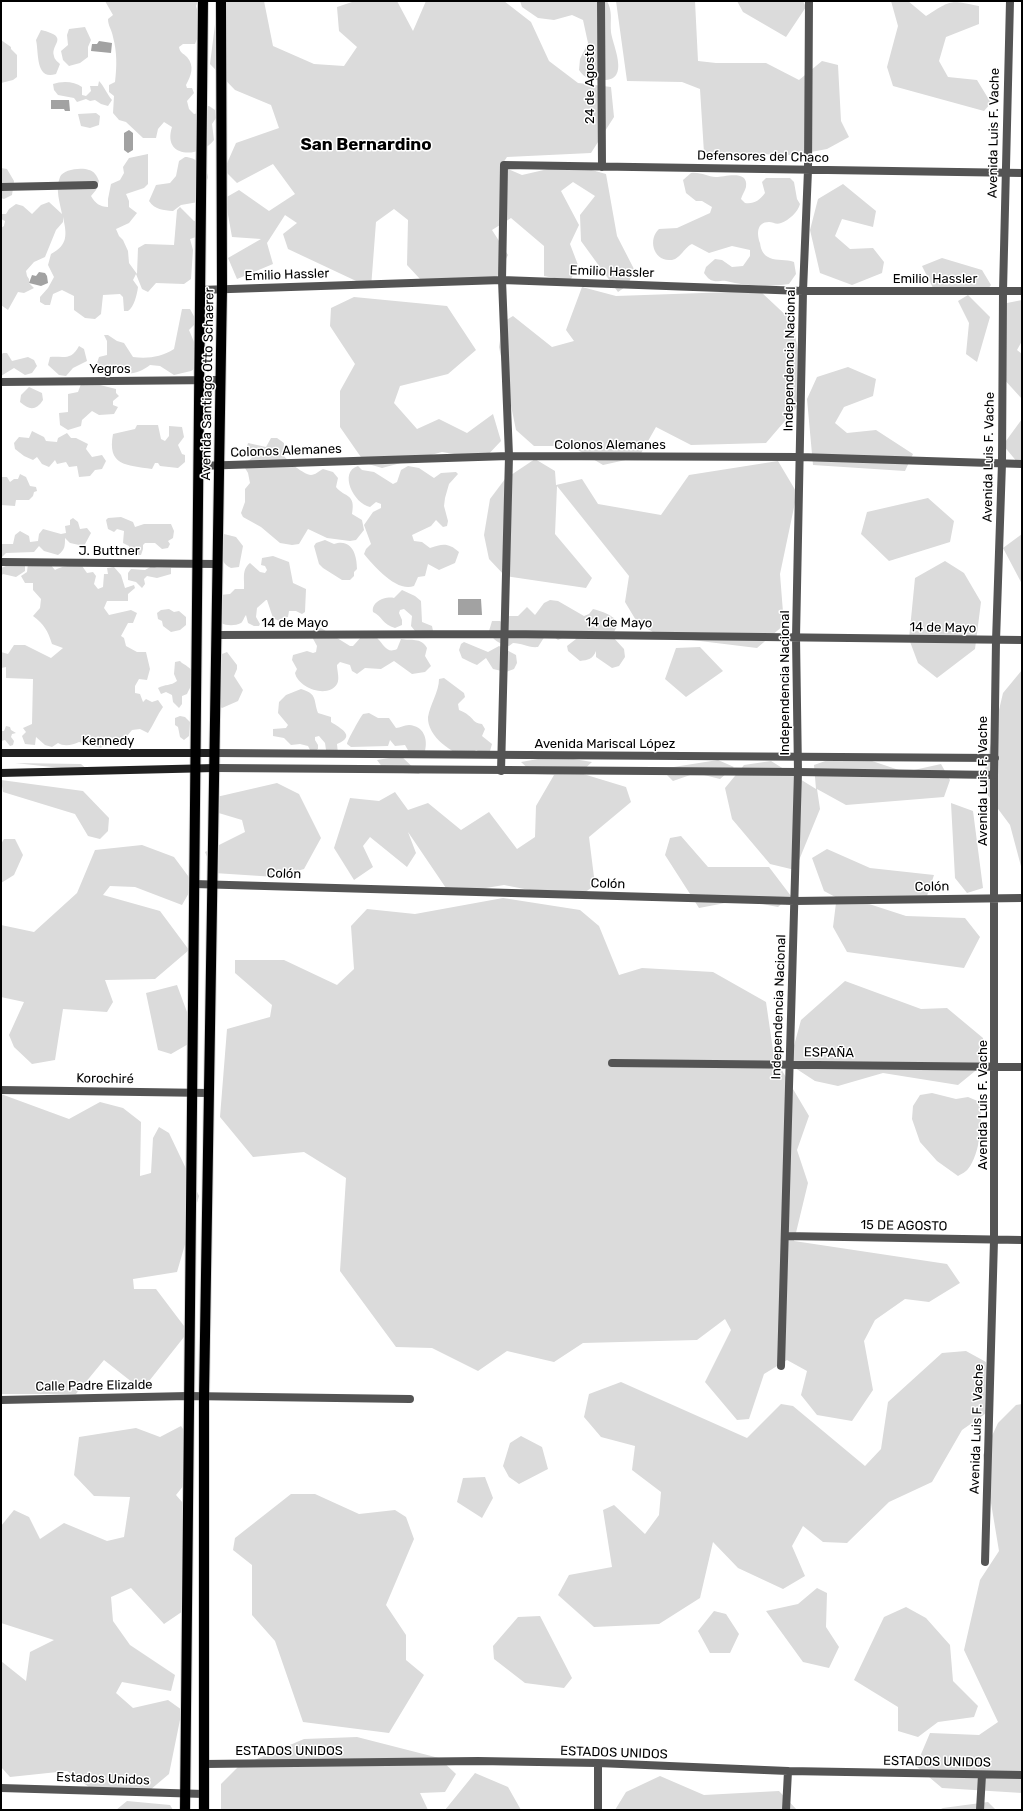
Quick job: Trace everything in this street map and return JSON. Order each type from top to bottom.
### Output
[{"type":"main road","name":"Avenida Santiago Otto Schaerer","points":[[185,1810],[203,1]]},
{"type":"main road","name":"Avenida Santiago Otto Schaerer","points":[[204,1810],[204,1397],[214,885],[216,564],[220,465],[219,380],[222,289],[221,1]]},
{"type":"main road","name":"Kennedy","points":[[1,753],[215,753]]},
{"type":"main road","points":[[1,773],[215,768]]},
{"type":"street","name":"24 de Agosto","points":[[601,1],[602,167]]},
{"type":"street","name":"Independencia Nacional","points":[[781,1366],[798,772],[796,637],[808,170],[809,1]]},
{"type":"street","name":"Avenida Luis F. Vache","points":[[985,1562],[994,1240],[994,775],[996,641],[1002,463],[1005,174],[1010,1]]},
{"type":"street","name":"Defensores del Chaco","points":[[502,280],[504,166],[1005,174],[1022,173]]},
{"type":"street","points":[[1,187],[94,185]]},
{"type":"street","name":"Emilio Hassler","points":[[200,290],[502,280],[804,292],[1022,291]]},
{"type":"street","points":[[501,771],[509,456],[502,280]]},
{"type":"street","name":"Yegros","points":[[1,382],[219,380]]},
{"type":"street","name":"Colonos Alemanes","points":[[198,466],[509,456],[800,457],[1022,464]]},
{"type":"street","name":"J. Buttner","points":[[1,562],[216,564]]},
{"type":"street","name":"14 de Mayo","points":[[216,635],[504,634],[996,641],[1022,640]]},
{"type":"street","name":"Avenida Mariscal López","points":[[215,753],[995,758]]},
{"type":"street","name":"Avenida Mariscal López","points":[[215,768],[798,772],[994,775]]},
{"type":"street","name":"Colón","points":[[194,884],[794,901],[1022,898]]},
{"type":"street","name":"ESPAÑA","points":[[612,1063],[1022,1067]]},
{"type":"street","name":"Korochiré","points":[[1,1090],[209,1093]]},
{"type":"street","name":"15 DE AGOSTO","points":[[785,1236],[1022,1240]]},
{"type":"street","name":"Calle Padre Elizalde","points":[[1,1400],[188,1396],[410,1399]]},
{"type":"street","name":"ESTADOS UNIDOS","points":[[204,1764],[478,1761],[788,1771],[1022,1775]]},
{"type":"street","points":[[598,1764],[598,1810]]},
{"type":"street","points":[[786,1810],[788,1771]]},
{"type":"street","points":[[980,1810],[982,1775]]},
{"type":"street","name":"Estados Unidos","points":[[1,1788],[204,1794]]},
{"type":"shaded area","points":[[105,1],[198,1],[196,6],[200,21],[199,34],[195,44],[183,44],[179,47],[179,49],[187,57],[192,67],[191,75],[186,85],[187,88],[192,88],[194,93],[187,101],[189,109],[194,114],[199,113],[204,107],[209,106],[215,110],[216,118],[212,124],[214,140],[207,146],[200,150],[191,152],[177,150],[172,145],[170,137],[172,127],[164,122],[158,129],[156,138],[143,138],[126,122],[119,120],[113,113],[114,96],[109,92],[109,85],[115,82],[116,54],[108,21],[108,19],[113,15]]},
{"type":"shaded area","points":[[218,1],[264,1],[273,46],[314,64],[344,66],[357,47],[339,31],[337,7],[355,1],[397,1],[413,31],[426,1],[504,1],[531,22],[549,61],[578,83],[611,87],[614,117],[591,153],[507,157],[501,166],[522,175],[570,164],[606,174],[617,236],[634,269],[628,285],[618,292],[581,241],[580,215],[595,196],[573,182],[561,191],[579,225],[570,244],[578,265],[570,281],[544,276],[544,246],[511,218],[492,230],[508,255],[495,281],[420,279],[407,265],[408,220],[394,209],[376,222],[371,288],[288,249],[283,234],[297,223],[285,215],[267,243],[273,264],[237,279],[228,258],[261,239],[232,237],[225,198],[239,190],[269,211],[295,194],[273,164],[237,183],[224,170],[236,143],[279,128],[271,105],[235,90],[210,64]]},
{"type":"shaded area","points":[[520,1],[607,1],[611,12],[611,32],[618,63],[616,76],[610,79],[593,79],[586,77],[579,70],[580,59],[588,43],[583,20],[572,15],[554,20],[538,18],[522,7]]},
{"type":"shaded area","points":[[616,1],[695,1],[698,61],[716,63],[766,63],[799,80],[822,61],[838,65],[841,121],[849,137],[827,149],[795,155],[704,153],[700,89],[682,82],[627,81]]},
{"type":"shaded area","points":[[737,1],[803,1],[806,7],[786,37],[743,12]]},
{"type":"shaded area","points":[[891,1],[908,1],[926,16],[946,4],[955,2],[979,6],[979,24],[946,37],[939,61],[948,77],[977,80],[991,103],[984,111],[893,86],[887,67],[898,26]]},
{"type":"shaded area","points":[[85,27],[91,40],[88,47],[88,57],[80,63],[69,66],[63,60],[61,51],[68,45],[67,35],[69,29]]},
{"type":"shaded area","points":[[41,30],[55,35],[57,38],[54,52],[55,58],[60,64],[56,74],[49,75],[44,73],[39,64],[36,40]]},
{"type":"shaded area","points":[[1,40],[11,47],[17,55],[17,77],[13,80],[1,83]]},
{"type":"shaded area","points":[[99,41],[112,43],[111,53],[91,51],[92,44],[97,44]]},
{"type":"shaded area","points":[[99,81],[112,100],[108,106],[95,100],[90,101],[86,99],[77,102],[74,98],[58,95],[54,90],[53,84],[64,82],[79,85],[82,87],[82,95],[86,96],[91,91],[90,86],[98,86]]},
{"type":"shaded area","points":[[51,100],[69,100],[70,111],[65,111],[64,109],[51,109]]},
{"type":"shaded area","points":[[96,113],[100,116],[99,125],[90,128],[81,126],[78,114]]},
{"type":"shaded area","points":[[129,130],[133,133],[133,150],[128,153],[124,150],[124,133]]},
{"type":"shaded area","points":[[148,154],[148,184],[144,188],[126,194],[129,201],[129,207],[137,213],[129,223],[116,229],[128,251],[129,263],[137,274],[138,248],[145,244],[174,245],[177,210],[180,207],[194,221],[199,220],[199,236],[190,239],[193,250],[191,279],[184,284],[156,283],[148,292],[142,289],[136,274],[133,280],[138,287],[138,290],[132,307],[128,311],[124,311],[123,297],[120,294],[103,295],[101,314],[95,319],[85,318],[74,310],[74,296],[62,290],[53,294],[50,305],[45,305],[40,302],[40,297],[48,288],[54,277],[48,265],[51,254],[61,247],[65,239],[63,217],[63,222],[56,230],[45,257],[34,262],[26,271],[29,283],[34,288],[24,293],[18,292],[8,310],[1,305],[1,228],[4,226],[5,221],[1,219],[2,214],[6,214],[9,209],[16,204],[23,206],[32,214],[41,205],[49,202],[62,214],[58,191],[60,177],[69,170],[78,169],[86,169],[95,174],[99,181],[96,190],[91,196],[98,204],[108,207],[111,184],[120,180],[124,173],[123,167],[129,158]]},
{"type":"shaded area","points":[[185,157],[196,160],[203,166],[207,173],[208,179],[205,185],[204,201],[181,205],[173,211],[157,208],[149,201],[156,185],[170,183],[176,176],[179,161]]},
{"type":"shaded area","points":[[1,168],[7,169],[14,181],[12,195],[4,199],[1,198]]},
{"type":"shaded area","points":[[691,173],[716,177],[735,175],[744,178],[746,181],[746,187],[741,199],[745,203],[754,202],[763,196],[765,193],[762,182],[766,178],[790,178],[794,182],[797,199],[800,204],[795,213],[790,218],[779,224],[769,222],[762,224],[758,230],[761,248],[766,255],[773,259],[794,262],[796,274],[789,284],[757,286],[725,281],[712,281],[709,279],[704,273],[706,267],[715,259],[722,260],[732,267],[743,266],[750,256],[750,250],[732,246],[709,253],[692,244],[673,260],[659,257],[653,243],[659,229],[677,228],[710,213],[712,207],[702,201],[696,201],[686,193],[683,180]]},
{"type":"shaded area","points":[[843,184],[876,211],[873,227],[842,219],[835,236],[850,249],[873,248],[884,262],[882,273],[852,285],[820,273],[810,230],[818,199]]},
{"type":"shaded area","points":[[942,258],[982,270],[991,285],[984,294],[934,290],[922,266]]},
{"type":"shaded area","points":[[39,272],[45,273],[48,283],[41,286],[29,283],[32,275],[36,276]]},
{"type":"shaded area","points":[[582,287],[616,296],[760,291],[792,321],[805,384],[796,408],[766,443],[691,445],[656,427],[639,457],[603,465],[571,446],[534,446],[516,430],[499,347],[503,322],[513,316],[552,347],[574,341],[566,330]]},
{"type":"shaded area","points":[[968,295],[990,317],[977,362],[966,354],[969,323],[958,301]]},
{"type":"shaded area","points":[[354,297],[447,306],[476,350],[448,374],[400,386],[394,403],[417,429],[439,419],[467,433],[493,414],[501,441],[484,459],[442,452],[382,468],[365,463],[340,427],[340,391],[355,364],[330,326],[331,308]]},
{"type":"shaded area","points":[[1022,300],[1022,341],[1017,350],[1022,354],[1022,399],[1002,377],[999,319],[1007,303]]},
{"type":"shaded area","points":[[182,309],[190,309],[197,322],[189,330],[194,342],[203,353],[204,363],[191,371],[174,375],[160,366],[150,365],[139,372],[134,373],[126,373],[118,370],[110,372],[100,369],[97,363],[99,357],[107,355],[107,341],[104,335],[108,335],[117,341],[124,343],[133,357],[154,357],[174,349]]},
{"type":"shaded area","points":[[79,346],[84,349],[87,361],[73,368],[66,376],[59,375],[48,365],[50,357],[70,356]]},
{"type":"shaded area","points":[[3,353],[7,353],[12,361],[28,357],[34,360],[37,366],[32,373],[25,375],[14,368],[1,376],[1,355]]},
{"type":"shaded area","points":[[848,367],[876,379],[873,396],[844,407],[835,423],[847,433],[876,430],[913,454],[905,471],[813,465],[807,399],[817,377]]},
{"type":"shaded area","points":[[81,384],[100,385],[116,389],[116,393],[119,396],[113,401],[113,405],[118,407],[114,414],[99,415],[92,411],[82,420],[81,426],[68,430],[60,425],[59,413],[68,412],[68,394],[78,392]]},
{"type":"shaded area","points":[[29,387],[42,393],[43,400],[35,408],[26,407],[20,402],[21,395]]},
{"type":"shaded area","points":[[1022,419],[1022,463],[1018,463],[1003,445]]},
{"type":"shaded area","points":[[137,425],[158,425],[161,439],[165,441],[169,436],[169,426],[182,427],[184,437],[178,445],[182,454],[185,455],[185,462],[178,468],[160,466],[158,463],[155,463],[152,469],[127,465],[120,462],[113,452],[113,434],[135,429]]},
{"type":"shaded area","points":[[32,431],[44,437],[46,441],[57,442],[58,438],[67,433],[71,438],[76,438],[88,444],[86,449],[92,457],[102,455],[106,461],[102,469],[95,470],[90,476],[79,477],[77,466],[69,467],[66,462],[57,464],[55,460],[49,467],[42,464],[37,457],[33,460],[24,456],[15,449],[14,443],[19,437],[29,438]]},
{"type":"shaded area","points":[[271,438],[277,438],[284,443],[284,456],[300,470],[312,475],[323,469],[333,472],[338,478],[336,487],[351,499],[353,507],[352,514],[362,520],[364,530],[356,540],[350,541],[327,538],[308,529],[299,544],[292,545],[280,543],[261,527],[243,517],[241,513],[245,502],[245,489],[250,483],[248,473],[245,468],[246,462],[252,458],[247,447],[248,443],[266,447]]},
{"type":"shaded area","points":[[535,459],[555,471],[556,485],[582,479],[598,504],[661,515],[689,475],[778,461],[797,493],[780,574],[784,625],[757,648],[659,636],[637,622],[625,602],[629,576],[557,486],[555,534],[592,578],[586,588],[505,576],[489,559],[484,535],[490,499],[505,479]]},
{"type":"shaded area","points":[[358,466],[362,470],[374,472],[393,484],[397,482],[401,470],[408,466],[419,468],[434,478],[441,473],[456,472],[458,474],[449,484],[445,498],[444,506],[448,521],[447,526],[443,527],[436,520],[431,526],[412,535],[414,541],[422,542],[430,548],[445,545],[452,547],[459,552],[455,563],[439,570],[428,564],[425,576],[418,577],[414,586],[407,587],[400,586],[393,582],[373,565],[364,554],[366,549],[371,544],[364,525],[373,512],[381,508],[381,504],[376,502],[370,507],[364,505],[350,488],[349,475],[352,469]]},
{"type":"shaded area","points":[[20,474],[26,477],[30,486],[36,487],[37,491],[34,492],[33,496],[29,500],[16,500],[15,506],[1,505],[1,477],[7,477],[10,482],[14,479],[18,479]]},
{"type":"shaded area","points":[[928,498],[954,521],[950,542],[889,561],[861,534],[867,512]]},
{"type":"shaded area","points":[[121,517],[133,522],[135,527],[144,524],[171,524],[174,531],[173,538],[168,541],[170,544],[168,548],[162,549],[155,543],[145,543],[143,545],[141,555],[136,555],[131,552],[129,546],[123,543],[124,531],[117,529],[114,532],[108,529],[106,520],[108,518]]},
{"type":"shaded area","points":[[73,518],[78,522],[80,529],[87,528],[91,533],[84,546],[70,543],[65,538],[64,548],[58,555],[44,551],[39,546],[34,552],[6,553],[1,558],[1,544],[13,544],[15,535],[20,531],[29,536],[30,542],[38,541],[39,534],[43,529],[61,534],[66,533],[65,526],[70,525],[70,520]]},
{"type":"shaded area","points":[[224,534],[236,537],[243,546],[239,567],[231,568],[224,562],[222,557],[223,552],[220,546],[220,537]]},
{"type":"shaded area","points":[[1022,534],[1022,584],[1003,548]]},
{"type":"shaded area","points":[[325,540],[334,544],[345,543],[352,549],[356,558],[357,569],[354,572],[354,576],[350,580],[342,580],[319,564],[314,546],[316,543]]},
{"type":"shaded area","points":[[273,556],[289,562],[293,583],[306,589],[305,612],[302,614],[296,611],[289,611],[288,617],[283,618],[281,622],[273,618],[266,600],[257,608],[256,617],[260,624],[259,626],[254,626],[248,623],[246,615],[239,624],[228,625],[221,623],[220,595],[230,594],[235,589],[244,589],[244,572],[247,566],[250,563],[260,572],[265,573],[267,570],[265,566],[261,565],[262,558]]},
{"type":"shaded area","points":[[945,561],[964,573],[981,602],[975,649],[937,678],[918,663],[909,639],[915,578]]},
{"type":"shaded area","points":[[28,563],[49,563],[55,570],[80,563],[87,573],[93,572],[96,576],[94,584],[98,589],[103,587],[104,574],[108,574],[107,568],[114,567],[121,575],[125,588],[134,585],[135,588],[128,594],[128,601],[107,601],[104,608],[109,615],[131,610],[137,613],[133,623],[128,623],[121,636],[124,638],[126,646],[137,652],[146,652],[150,669],[147,680],[139,679],[135,686],[135,693],[140,694],[143,702],[146,699],[152,702],[158,700],[163,707],[148,733],[140,729],[132,730],[127,736],[131,743],[116,747],[107,741],[101,748],[79,742],[68,745],[58,743],[52,747],[45,745],[36,737],[35,745],[25,744],[22,736],[26,732],[23,728],[32,724],[33,679],[6,678],[6,667],[1,668],[1,652],[8,654],[14,645],[25,645],[51,658],[63,648],[52,644],[45,628],[33,616],[40,608],[41,599],[33,590],[33,583],[25,583],[21,576],[27,572]]},
{"type":"shaded area","points":[[11,564],[25,566],[25,571],[16,577],[3,574],[1,576],[1,568]]},
{"type":"shaded area","points":[[152,566],[157,568],[171,568],[171,574],[157,578],[147,576],[144,579],[145,584],[142,588],[136,582],[128,580],[128,573],[131,569],[145,570]]},
{"type":"shaded area","points":[[402,590],[415,596],[421,601],[422,622],[432,626],[433,631],[415,631],[411,626],[412,616],[404,609],[400,610],[399,613],[402,620],[402,625],[395,628],[385,623],[373,612],[374,605],[379,600],[394,598]]},
{"type":"shaded area","points":[[458,599],[481,599],[482,615],[458,615]]},
{"type":"shaded area","points":[[550,600],[558,601],[584,616],[589,614],[593,609],[613,618],[618,624],[612,636],[624,649],[625,657],[619,666],[612,668],[596,657],[596,651],[590,659],[580,661],[568,651],[567,646],[576,639],[575,636],[567,636],[558,640],[551,635],[545,636],[538,647],[534,647],[516,643],[509,646],[500,643],[490,634],[489,631],[492,621],[500,621],[504,624],[509,616],[518,616],[527,607],[535,615],[544,603]]},
{"type":"shaded area","points":[[169,609],[174,612],[179,611],[186,617],[186,625],[180,630],[171,632],[163,626],[162,621],[158,619],[157,613],[161,610]]},
{"type":"shaded area","points":[[321,628],[350,646],[353,646],[362,636],[369,632],[388,650],[397,649],[401,639],[422,642],[427,648],[425,656],[431,666],[425,672],[412,674],[394,661],[381,669],[365,668],[357,674],[352,671],[350,665],[340,662],[337,665],[337,684],[327,691],[314,690],[307,687],[297,678],[295,673],[297,669],[292,660],[293,655],[307,651],[313,653],[316,652],[317,646],[311,635],[313,630]]},
{"type":"shaded area","points":[[464,642],[488,652],[499,646],[516,655],[517,663],[514,669],[506,672],[493,669],[486,658],[477,665],[462,658],[459,650],[461,644]]},
{"type":"shaded area","points":[[700,647],[723,671],[686,697],[665,679],[676,648]]},
{"type":"shaded area","points":[[227,652],[237,665],[234,676],[243,690],[238,701],[222,708],[219,706],[220,668],[222,664],[222,654]]},
{"type":"shaded area","points":[[180,661],[191,670],[193,673],[193,680],[187,694],[182,696],[182,704],[179,708],[173,702],[172,695],[166,692],[161,694],[158,688],[177,681],[174,674],[175,662]]},
{"type":"shaded area","points":[[1022,670],[1022,870],[1010,825],[981,786],[1003,693]]},
{"type":"shaded area","points":[[444,678],[464,693],[465,697],[458,704],[459,710],[470,716],[475,722],[482,724],[485,729],[482,736],[492,744],[490,751],[482,753],[476,750],[469,758],[449,749],[436,738],[429,724],[428,717],[438,689],[439,679]]},
{"type":"shaded area","points":[[301,689],[313,695],[318,713],[331,717],[331,722],[345,732],[346,738],[337,744],[338,754],[326,750],[325,743],[319,736],[315,737],[318,749],[314,752],[310,750],[308,746],[300,744],[291,745],[284,738],[273,736],[273,729],[286,728],[288,725],[278,713],[279,702],[286,695]]},
{"type":"shaded area","points":[[369,713],[378,718],[389,718],[396,728],[409,725],[418,728],[424,734],[426,742],[425,751],[409,752],[405,745],[395,746],[390,740],[388,746],[351,747],[347,744],[352,734],[363,714]]},
{"type":"shaded area","points":[[180,716],[185,717],[190,722],[189,736],[184,740],[180,737],[178,727],[175,725],[175,718]]},
{"type":"shaded area","points":[[6,726],[10,727],[11,730],[16,733],[12,734],[11,737],[14,741],[13,745],[10,746],[5,740],[1,741],[1,731],[4,731]]},
{"type":"shaded area","points":[[848,753],[905,772],[941,764],[950,780],[944,797],[846,805],[817,789],[820,809],[795,870],[770,864],[732,819],[725,788],[744,765],[771,761],[816,789],[814,765]]},
{"type":"shaded area","points":[[401,756],[420,774],[386,772],[377,760]]},
{"type":"shaded area","points":[[555,756],[592,762],[580,773],[626,787],[631,802],[589,837],[595,885],[576,899],[504,885],[450,894],[408,832],[416,853],[407,867],[370,837],[363,846],[373,867],[354,880],[334,848],[350,798],[379,801],[395,792],[408,810],[428,803],[461,830],[489,812],[517,849],[535,837],[536,806],[554,775],[534,774],[521,762]]},
{"type":"shaded area","points":[[718,760],[734,767],[720,779],[696,773],[673,781],[661,769]]},
{"type":"shaded area","points":[[15,763],[81,764],[89,771]]},
{"type":"shaded area","points":[[1,780],[83,791],[109,818],[108,831],[100,839],[88,836],[75,814],[3,792]]},
{"type":"shaded area","points":[[277,783],[299,794],[321,838],[304,869],[276,877],[214,873],[205,852],[245,832],[242,820],[212,811],[212,798]]},
{"type":"shaded area","points":[[951,803],[973,811],[983,888],[967,893],[955,878]]},
{"type":"shaded area","points":[[681,836],[708,867],[769,867],[791,896],[778,907],[741,900],[699,908],[665,855],[670,838]]},
{"type":"shaded area","points":[[4,839],[15,839],[23,855],[14,875],[1,883],[1,844]]},
{"type":"shaded area","points":[[142,845],[174,857],[194,884],[182,905],[135,887],[110,886],[103,895],[160,911],[189,950],[155,979],[105,980],[113,1002],[107,1012],[63,1009],[55,1060],[32,1064],[14,1047],[9,1035],[24,1002],[1,997],[1,925],[34,932],[77,893],[95,850]]},
{"type":"shaded area","points":[[827,849],[870,868],[934,875],[925,902],[866,903],[906,916],[965,918],[980,937],[964,968],[847,952],[833,927],[836,903],[841,900],[824,891],[812,858]]},
{"type":"shaded area","points":[[503,898],[580,910],[599,926],[619,975],[642,968],[713,972],[766,1002],[774,1057],[809,1116],[797,1150],[808,1183],[794,1241],[947,1264],[960,1283],[929,1302],[905,1299],[875,1320],[864,1341],[873,1390],[852,1421],[817,1415],[801,1395],[807,1371],[787,1360],[764,1374],[749,1419],[737,1420],[705,1382],[731,1330],[725,1319],[697,1340],[583,1343],[554,1362],[507,1351],[478,1371],[432,1348],[396,1347],[340,1271],[346,1178],[304,1152],[253,1157],[220,1117],[227,1029],[270,1017],[272,1005],[235,973],[235,960],[284,960],[337,985],[354,969],[351,926],[367,909],[415,914]]},
{"type":"shaded area","points":[[845,981],[921,1009],[947,1008],[983,1038],[985,1063],[958,1085],[883,1073],[838,1086],[815,1081],[789,1064],[801,1020]]},
{"type":"shaded area","points":[[177,985],[197,1039],[171,1054],[158,1050],[146,993]]},
{"type":"shaded area","points":[[932,1093],[956,1099],[968,1097],[980,1102],[981,1127],[978,1146],[972,1163],[965,1172],[958,1176],[937,1161],[920,1142],[912,1119],[913,1106],[920,1095]]},
{"type":"shaded area","points":[[1,1094],[69,1119],[100,1102],[123,1108],[141,1122],[140,1176],[151,1173],[153,1138],[159,1127],[169,1133],[199,1196],[177,1272],[133,1279],[134,1289],[156,1289],[184,1326],[184,1337],[142,1390],[104,1360],[76,1394],[1,1394]]},
{"type":"shaded area","points":[[966,1351],[986,1362],[992,1409],[962,1430],[932,1482],[889,1502],[847,1543],[823,1542],[803,1526],[792,1546],[805,1576],[783,1589],[738,1568],[713,1542],[700,1598],[659,1624],[594,1627],[558,1595],[569,1575],[612,1567],[603,1510],[614,1505],[645,1534],[659,1515],[661,1492],[632,1470],[635,1446],[601,1437],[584,1417],[589,1394],[621,1382],[747,1438],[781,1404],[793,1406],[865,1466],[881,1449],[888,1402],[942,1353]]},
{"type":"shaded area","points":[[1022,1404],[1022,1793],[942,1788],[916,1766],[930,1733],[979,1735],[998,1722],[964,1650],[980,1580],[999,1551],[983,1455],[998,1423],[1016,1405]]},
{"type":"shaded area","points":[[181,1426],[194,1445],[192,1475],[176,1495],[189,1510],[189,1607],[164,1624],[131,1588],[111,1597],[113,1621],[130,1645],[175,1675],[171,1691],[122,1682],[116,1693],[133,1708],[168,1700],[182,1710],[169,1774],[150,1790],[93,1790],[67,1771],[10,1777],[1,1767],[1,1661],[26,1681],[30,1652],[54,1640],[1,1623],[1,1526],[14,1510],[29,1517],[40,1539],[64,1523],[107,1541],[124,1537],[130,1497],[94,1496],[74,1475],[79,1437],[136,1428],[160,1437]]},
{"type":"shaded area","points":[[521,1436],[542,1447],[548,1469],[519,1484],[509,1477],[503,1466],[510,1443]]},
{"type":"shaded area","points":[[485,1477],[493,1498],[482,1518],[457,1502],[463,1478]]},
{"type":"shaded area","points":[[291,1494],[315,1494],[359,1514],[395,1510],[406,1517],[414,1539],[386,1605],[406,1635],[406,1660],[424,1675],[389,1733],[303,1722],[275,1641],[252,1615],[252,1565],[233,1550],[235,1538]]},
{"type":"shaded area","points":[[817,1588],[827,1593],[826,1627],[839,1647],[829,1668],[803,1662],[766,1611],[798,1604]]},
{"type":"shaded area","points":[[906,1607],[926,1618],[950,1645],[953,1681],[978,1706],[974,1717],[938,1722],[918,1737],[898,1731],[898,1707],[854,1680],[884,1617]]},
{"type":"shaded area","points":[[714,1611],[726,1614],[739,1634],[730,1653],[710,1653],[698,1631]]},
{"type":"shaded area","points":[[540,1616],[572,1678],[564,1688],[525,1683],[494,1659],[493,1646],[518,1617]]},
{"type":"shaded area","points":[[357,1737],[439,1758],[456,1774],[445,1792],[420,1793],[428,1810],[221,1810],[221,1784],[238,1767],[304,1739]]},
{"type":"shaded area","points":[[475,1773],[508,1787],[521,1810],[445,1810]]},
{"type":"shaded area","points":[[660,1776],[704,1795],[779,1791],[797,1810],[615,1810],[626,1792]]},
{"type":"shaded area","points":[[127,1801],[170,1805],[173,1810],[116,1810]]},
{"type":"shaded area","points":[[988,1802],[996,1810],[939,1810],[943,1808]]},
{"type":"district","name":"San Bernardino","points":[[366,145]]}]
